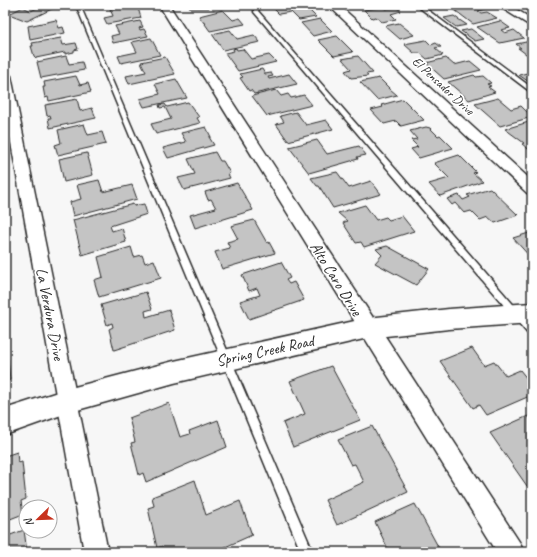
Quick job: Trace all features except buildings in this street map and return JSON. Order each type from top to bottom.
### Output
[{"type":"street","name":"Alto Caro Drive","points":[[164,5],[511,552]]},
{"type":"street","name":"El Pensador Drive","points":[[333,5],[532,189]]},
{"type":"street","points":[[502,5],[532,24]]},
{"type":"street","name":"La Verdura Drive","points":[[5,76],[96,552]]},
{"type":"street","name":"Spring Creek Road","points":[[5,422],[67,401],[226,359],[368,328],[449,319],[524,314]]},
{"type":"lane","points":[[78,5],[307,552]]},
{"type":"lane","points":[[259,5],[256,11],[524,314],[532,332]]},
{"type":"lane","points":[[418,5],[532,91]]}]
